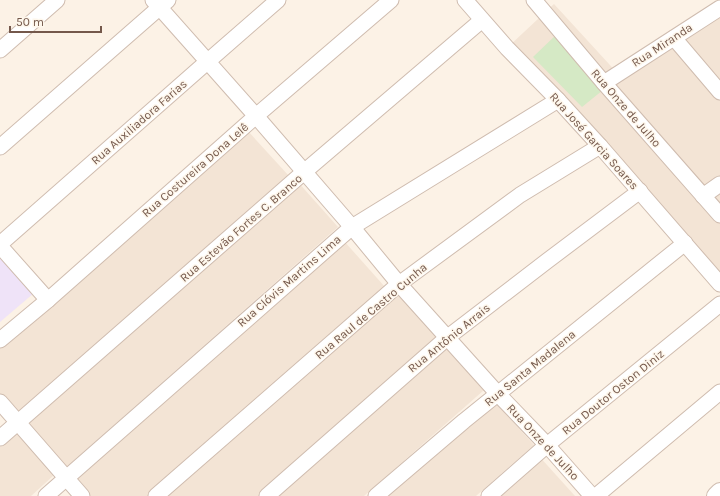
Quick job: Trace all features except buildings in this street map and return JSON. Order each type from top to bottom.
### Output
[{"type":"street","points":[[0,50],[57,0]]},
{"type":"street","name":"Rua Auxiliadora Farias","points":[[0,245],[278,0]]},
{"type":"street","name":"Rua Costureira Dona Lelê","points":[[0,340],[48,300],[256,116],[391,0]]},
{"type":"street","name":"Rua José Garcia Soares","points":[[465,0],[507,48],[600,146],[720,284]]},
{"type":"street","name":"Rua Onze de Julho","points":[[534,0],[604,83],[720,215]]},
{"type":"street","points":[[0,147],[160,3]]},
{"type":"street","name":"Rua Onze de Julho","points":[[160,3],[207,62],[256,116],[399,284],[592,496]]},
{"type":"street","name":"Rua Miranda","points":[[604,83],[720,8]]},
{"type":"street","name":"Rua Estevão Fortes C. Branco","points":[[0,438],[304,172],[482,20]]},
{"type":"street","points":[[674,38],[720,92]]},
{"type":"street","name":"Rua Clóvis Martins Lima","points":[[46,496],[352,227],[558,100]]},
{"type":"street","name":"Rua Raul de Castro Cunha","points":[[156,496],[399,284],[520,195],[600,146]]},
{"type":"street","points":[[702,196],[720,184]]},
{"type":"street","name":"Rua Antônio Arrais","points":[[267,496],[448,338],[640,191]]},
{"type":"street","name":"Rua Santa Madalena","points":[[376,496],[464,421],[686,244]]},
{"type":"street","points":[[0,245],[48,300]]},
{"type":"street","name":"Rua Doutor Oston Diniz","points":[[488,496],[547,445],[720,304]]},
{"type":"street","points":[[596,496],[720,392]]},
{"type":"street","points":[[0,402],[82,496]]},
{"type":"street","points":[[716,496],[720,492]]},
{"type":"shaded area","points":[[554,4],[620,76],[720,17],[720,281],[507,48]]},
{"type":"shaded area","points":[[247,130],[289,176],[16,417],[0,399],[0,348]]},
{"type":"shaded area","points":[[297,181],[338,227],[65,468],[24,422]]},
{"type":"shaded area","points":[[344,241],[385,287],[149,496],[84,496],[71,482]]},
{"type":"shaded area","points":[[0,253],[34,293],[0,322]]},
{"type":"shaded area","points":[[397,291],[439,337],[259,496],[166,496]]},
{"type":"shaded area","points":[[442,344],[484,390],[364,496],[270,496]]},
{"type":"shaded area","points":[[492,399],[534,445],[476,496],[383,496]]},
{"type":"shaded area","points":[[17,434],[54,475],[31,496],[0,496],[0,447]]},
{"type":"shaded area","points":[[538,455],[575,496],[491,496]]},
{"type":"green space","points":[[557,34],[603,90],[582,107],[533,57]]}]
